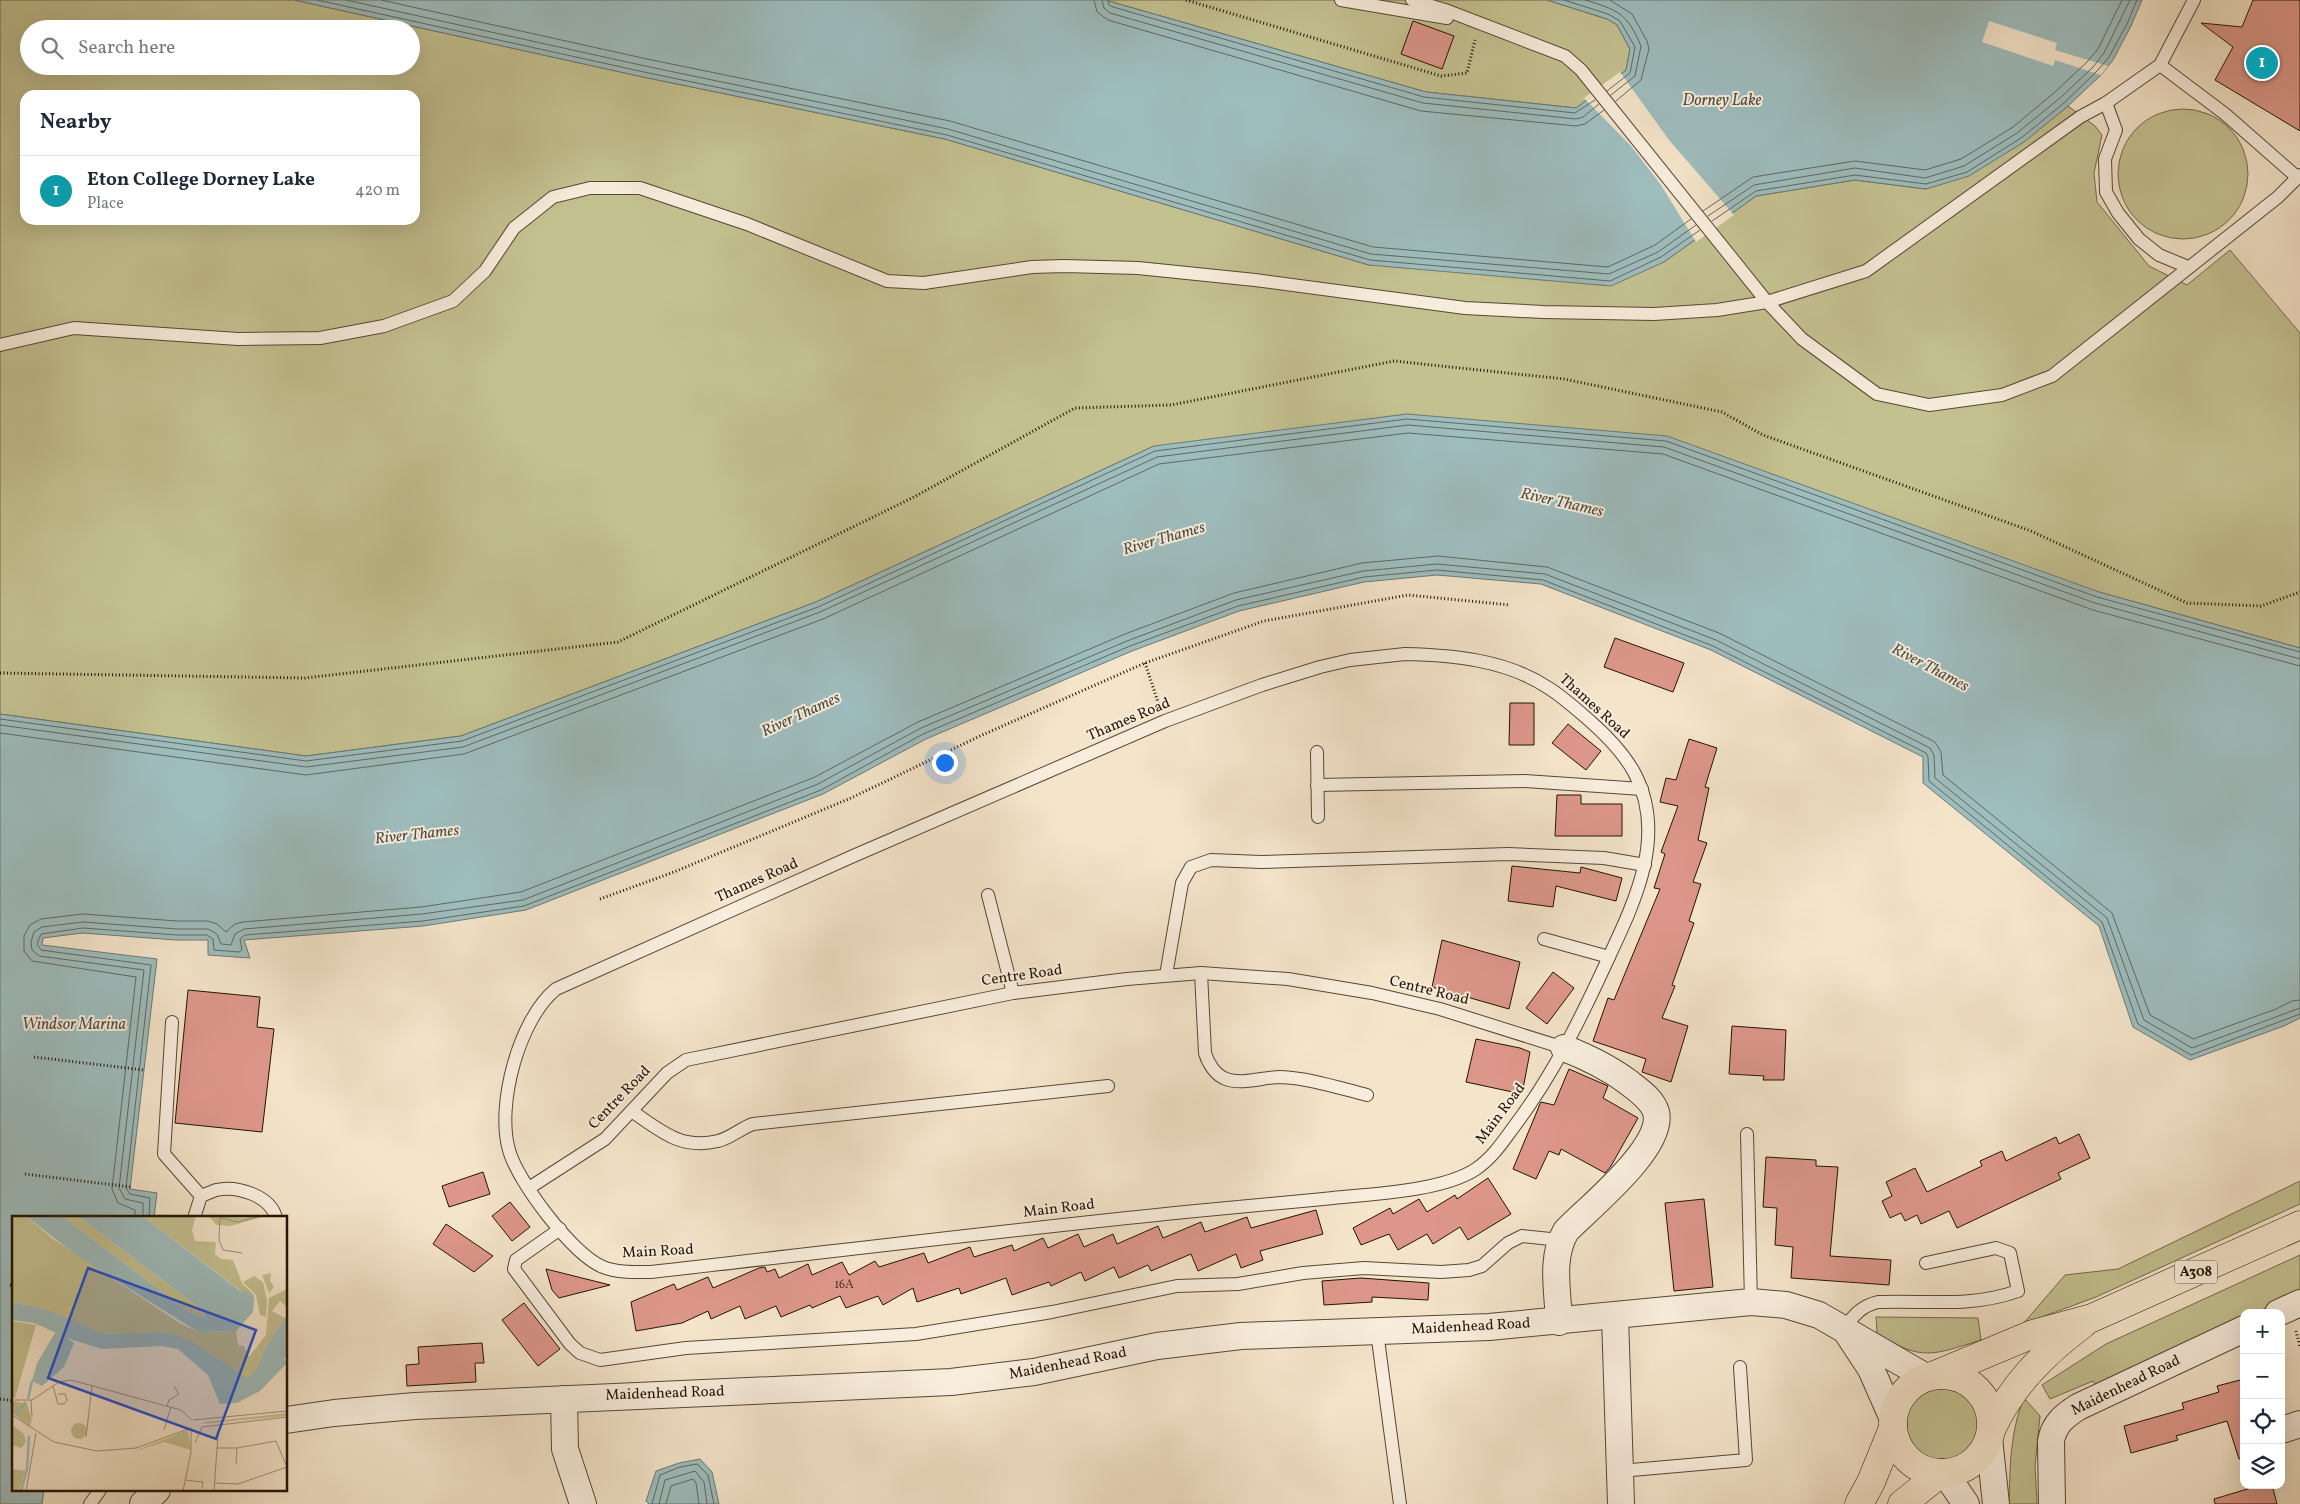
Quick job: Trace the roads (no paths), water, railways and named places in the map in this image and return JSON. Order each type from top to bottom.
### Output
[{"type":"main road","name":"A308","points":[[1931,1376],[2033,1334],[2092,1318],[2300,1226]]},
{"type":"main road","name":"A308","points":[[1990,1434],[2009,1395],[2031,1368],[2057,1344],[2092,1318]]},
{"type":"main road","points":[[1859,1504],[1882,1458],[1893,1424],[1894,1410],[1903,1393],[1917,1381],[1931,1376],[1954,1376],[1964,1380],[1977,1390],[1987,1404],[1991,1421],[1990,1434],[1982,1451],[1972,1463],[1959,1470],[1943,1473],[1919,1468],[1907,1458],[1898,1446],[1893,1424]]},
{"type":"main road","points":[[1902,1504],[1943,1473]]},
{"type":"street","points":[[1559,1322],[1556,1262],[1560,1240],[1566,1231],[1608,1192],[1632,1164],[1649,1142],[1657,1122],[1652,1104],[1633,1086],[1596,1061],[1564,1048]]},
{"type":"street","name":"Maidenhead Road","points":[[288,1420],[366,1410],[564,1399],[951,1382],[1034,1372],[1157,1346],[1198,1340],[1241,1336],[1489,1327],[1559,1322],[1751,1302],[1786,1305],[1819,1315],[1931,1376]]},
{"type":"street","points":[[2285,1310],[2300,1303]]},
{"type":"street","points":[[1615,1316],[1621,1504]]},
{"type":"street","points":[[1844,1329],[1870,1369],[1893,1424]]},
{"type":"street","name":"Maidenhead Road","points":[[2052,1504],[2051,1441],[2053,1431],[2060,1420],[2078,1407],[2240,1331]]},
{"type":"street","points":[[564,1399],[565,1450],[583,1504]]},
{"type":"street","points":[[1990,1434],[1996,1504]]},
{"type":"street","points":[[1943,1473],[1966,1504]]},
{"type":"street","points":[[143,1504],[155,1492]]},
{"type":"lane","points":[[1341,0],[1480,23]]},
{"type":"lane","points":[[1412,0],[1480,23],[1565,56],[1581,70],[1767,302],[1802,339],[1877,394],[1929,405],[2002,395],[2052,376],[2188,266],[2278,197],[2299,176],[2224,114],[2160,65]]},
{"type":"lane","points":[[0,345],[74,328],[248,338],[320,338],[384,326],[453,301],[485,271],[514,228],[553,197],[590,188],[640,188],[747,224],[887,281],[924,283],[1032,267],[1138,268],[1255,280],[1465,308],[1533,312],[1654,314],[1717,310],[1767,302],[1866,271],[2080,117],[2106,103],[2160,65],[2194,0]]},
{"type":"lane","points":[[2106,103],[2116,130],[2105,159],[2106,192],[2118,213],[2139,238],[2159,255],[2188,266]]},
{"type":"lane","name":"Thames Road","points":[[529,1188],[513,1162],[509,1150],[505,1122],[506,1102],[519,1049],[528,1024],[539,1005],[556,989],[851,857],[1165,721],[1293,675],[1342,662],[1405,654],[1462,658],[1514,670],[1550,688],[1602,732],[1627,761],[1642,789],[1650,834],[1644,865],[1629,909],[1609,957],[1564,1048]]},
{"type":"lane","points":[[1317,752],[1318,817]]},
{"type":"lane","points":[[1317,785],[1525,781],[1642,789]]},
{"type":"lane","points":[[1166,975],[1185,874],[1191,867],[1211,860],[1270,862],[1499,854],[1604,858],[1644,865]]},
{"type":"lane","points":[[988,895],[1014,993]]},
{"type":"lane","points":[[1544,939],[1609,957]]},
{"type":"lane","points":[[1202,973],[1205,1053],[1208,1063],[1216,1072],[1226,1079],[1280,1077],[1367,1095]]},
{"type":"lane","name":"Centre Road","points":[[529,1188],[605,1139],[633,1112],[676,1065],[697,1056],[1014,993],[1166,975],[1202,973],[1288,979],[1372,993],[1450,1012],[1564,1048]]},
{"type":"lane","points":[[172,1022],[164,1154],[201,1196]]},
{"type":"lane","name":"Main Road","points":[[529,1188],[580,1252],[603,1267],[615,1270],[651,1272],[1425,1186],[1461,1177],[1474,1171],[1489,1158],[1534,1098],[1564,1048]]},
{"type":"lane","points":[[633,1112],[675,1140],[696,1144],[719,1141],[753,1124],[1108,1086]]},
{"type":"lane","points":[[1747,1134],[1751,1302]]},
{"type":"lane","points":[[201,1196],[218,1190],[253,1193],[274,1209],[276,1216]]},
{"type":"lane","points":[[195,1216],[201,1196]]},
{"type":"lane","points":[[560,1229],[516,1260],[514,1269],[570,1344],[580,1353],[600,1360],[686,1348],[916,1334],[1052,1312],[1177,1286],[1238,1284],[1334,1270],[1364,1268],[1456,1272],[1482,1266],[1508,1243],[1522,1236],[1560,1240]]},
{"type":"lane","points":[[1844,1329],[1859,1310],[1867,1305],[1878,1302],[1959,1303],[1983,1301],[2018,1291],[2010,1253],[1996,1248],[1926,1263]]},
{"type":"lane","points":[[1377,1332],[1400,1504]]},
{"type":"lane","points":[[1620,1471],[1746,1460],[1740,1367]]},
{"type":"lane","points":[[90,1504],[99,1492]]},
{"type":"water","name":"Dorney Lake","points":[[294,0],[1105,0],[1426,92],[1576,108],[1626,70],[1630,49],[1617,25],[1607,19],[1547,0],[2142,0],[2113,60],[2101,75],[2068,106],[2024,142],[1969,176],[1926,189],[1855,180],[1756,196],[1664,262],[1611,286],[1369,265],[945,139],[643,77],[420,28],[420,20],[385,20]]},
{"type":"water","points":[[1407,414],[1667,436],[2099,592],[2300,648],[2300,1018],[2284,1026],[2190,1060],[2133,1027],[2099,926],[1923,783],[1923,757],[1711,650],[1541,584],[1437,575],[1364,582],[1239,611],[1132,651],[926,739],[823,794],[526,910],[423,926],[244,940],[250,958],[208,955],[208,940],[176,940],[82,933],[43,938],[42,945],[157,959],[130,1189],[157,1193],[154,1216],[12,1216],[12,1492],[44,1492],[42,1504],[0,1504],[0,714],[306,756],[461,736],[816,602],[1154,446]]},
{"type":"water","points":[[700,1459],[712,1472],[719,1504],[649,1504],[646,1501],[656,1471],[679,1463]]},
{"type":"place","name":"Eton College Dorney Lake","points":[[2262,63]]},
{"type":"water label","name":"River Thames","points":[[1562,503]]},
{"type":"water label","name":"River Thames","points":[[1164,539]]},
{"type":"water label","name":"River Thames","points":[[1930,668]]},
{"type":"water label","name":"River Thames","points":[[801,715]]},
{"type":"water label","name":"River Thames","points":[[417,835]]},
{"type":"water label","name":"Windsor Marina","points":[[74,1025]]}]
